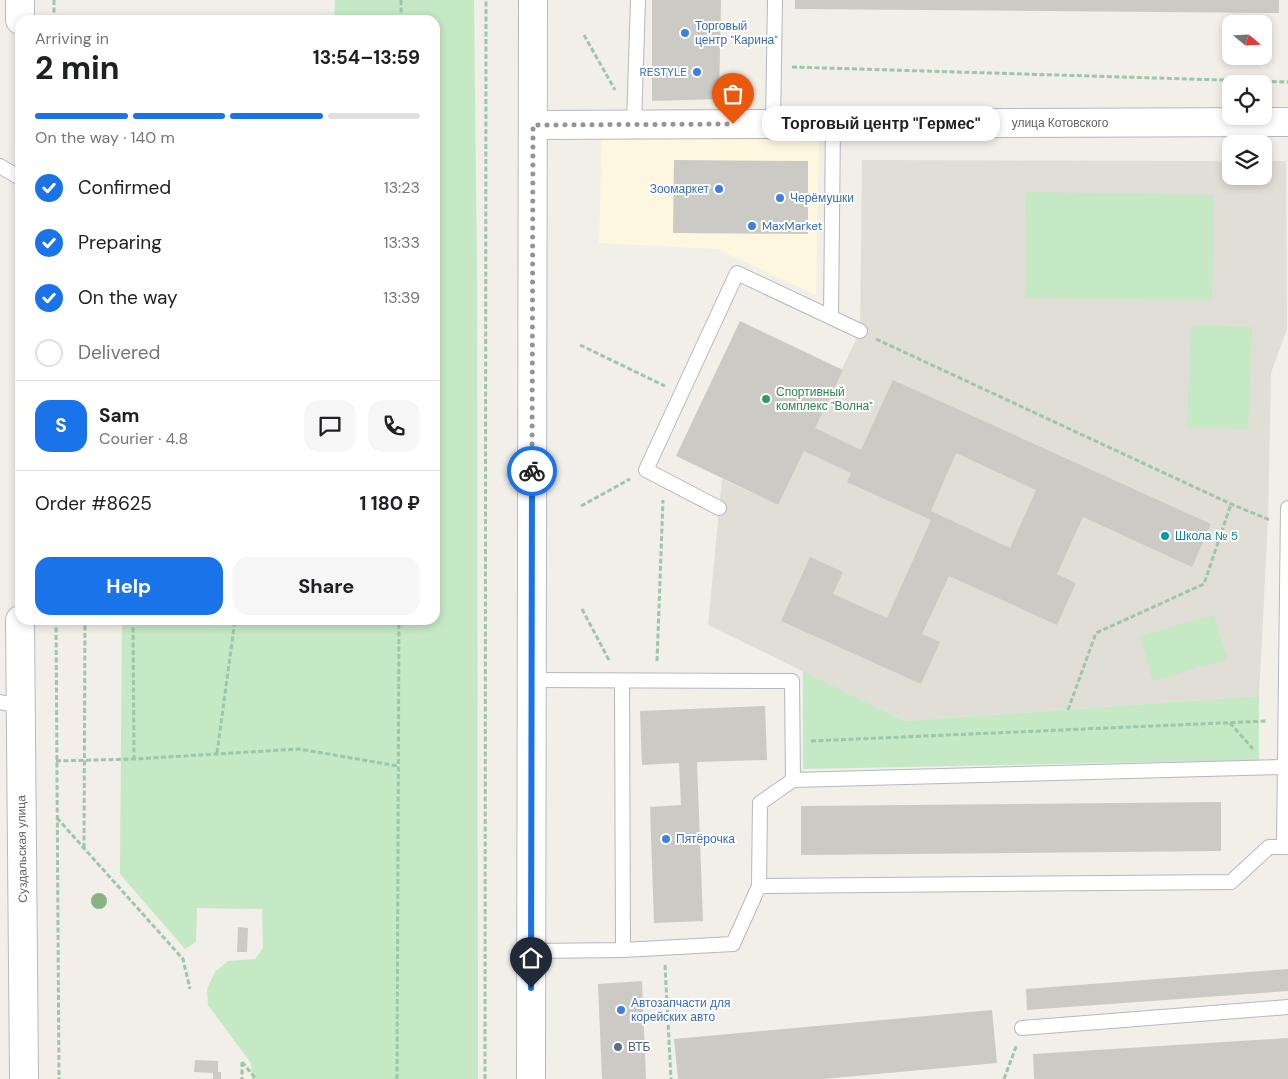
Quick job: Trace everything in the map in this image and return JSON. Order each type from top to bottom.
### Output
[{"type":"street","points":[[20,0],[20,15]]},
{"type":"street","points":[[531,1079],[533,0]]},
{"type":"street","name":"улица Котовского","points":[[533,125],[1288,122]]},
{"type":"street","name":"Суздальская улица","points":[[19,625],[10,704],[24,1079]]},
{"type":"lane","points":[[634,125],[638,0]]},
{"type":"lane","points":[[773,124],[774,0]]},
{"type":"lane","points":[[831,317],[833,124]]},
{"type":"lane","points":[[0,166],[15,175]]},
{"type":"lane","points":[[719,508],[646,470],[737,273],[860,331]]},
{"type":"lane","points":[[759,886],[1231,882],[1268,847],[1286,847],[1284,767],[1288,508]]},
{"type":"lane","points":[[531,680],[622,682],[792,681],[793,780]]},
{"type":"lane","points":[[622,682],[623,950]]},
{"type":"lane","points":[[530,951],[623,950],[732,944],[759,886],[760,802],[793,780],[1284,767]]},
{"type":"lane","points":[[1022,1028],[1288,1007]]},
{"type":"path","points":[[54,0],[54,15]]},
{"type":"path","points":[[401,15],[402,0]]},
{"type":"path","points":[[485,1079],[486,0]]},
{"type":"path","points":[[584,35],[616,91]]},
{"type":"path","points":[[774,66],[1288,82]]},
{"type":"path","points":[[860,331],[1268,520],[1283,516],[1288,508]]},
{"type":"path","points":[[580,345],[681,394]]},
{"type":"path","points":[[581,506],[646,470]]},
{"type":"path","points":[[656,682],[663,479]]},
{"type":"path","points":[[1068,710],[1096,633],[1204,584],[1231,504]]},
{"type":"path","points":[[582,609],[622,682]]},
{"type":"path","points":[[56,625],[59,1079]]},
{"type":"path","points":[[84,848],[86,625]]},
{"type":"path","points":[[133,625],[134,759]]},
{"type":"path","points":[[217,753],[234,625]]},
{"type":"path","points":[[396,1079],[399,625]]},
{"type":"path","points":[[792,742],[1285,720]]},
{"type":"path","points":[[1230,723],[1270,768]]},
{"type":"path","points":[[56,761],[134,759],[299,750],[398,766]]},
{"type":"path","points":[[57,817],[182,959],[190,989]]},
{"type":"path","points":[[664,948],[671,1079]]},
{"type":"path","points":[[1004,1079],[1022,1028]]},
{"type":"path","points":[[242,1079],[242,1062],[256,1079]]},
{"type":"shaded area","points":[[602,138],[819,140],[816,295],[717,249],[599,243]]},
{"type":"shaded area","points":[[862,160],[1222,161],[1222,185],[1272,185],[1272,161],[1286,161],[1287,329],[1271,373],[1268,520],[1259,696],[905,721],[708,625],[722,479],[778,505],[860,331]]},
{"type":"green space","points":[[335,0],[474,0],[477,276],[478,1079],[252,1079],[251,1063],[208,1005],[207,989],[215,972],[228,961],[255,959],[263,948],[262,909],[197,908],[196,942],[185,949],[120,874],[122,625],[440,625],[440,15],[334,15]]},
{"type":"green space","points":[[1026,192],[1214,195],[1212,300],[1025,298]]},
{"type":"green space","points":[[1191,325],[1252,327],[1248,429],[1187,427]]},
{"type":"green space","points":[[1214,615],[1227,659],[1153,681],[1140,636]]},
{"type":"green space","points":[[803,671],[905,721],[1259,696],[1259,760],[803,769]]},
{"type":"building","points":[[652,0],[721,0],[719,99],[652,101]]},
{"type":"building","points":[[795,0],[1279,0],[1279,13],[795,9]]},
{"type":"building","points":[[674,160],[808,161],[808,234],[673,233]]},
{"type":"building","name":"Школа № 5","points":[[740,321],[843,370],[815,428],[861,450],[893,380],[1211,524],[1192,567],[1083,517],[1057,574],[1076,583],[1057,625],[949,576],[922,634],[940,642],[921,684],[781,621],[810,557],[843,572],[833,594],[887,618],[931,520],[847,482],[851,473],[804,451],[778,505],[676,456]],"holes":[[[956,453],[1036,490],[1010,548],[931,511]]]},
{"type":"building","points":[[765,706],[767,760],[697,762],[703,921],[654,923],[650,807],[681,805],[679,763],[642,765],[640,711]]},
{"type":"building","points":[[1221,802],[1221,851],[801,855],[801,806]]},
{"type":"building","points":[[238,927],[248,928],[247,952],[237,952]]},
{"type":"building","points":[[1288,969],[1288,991],[1027,1010],[1026,989]]},
{"type":"building","points":[[642,981],[646,1079],[602,1079],[598,984]]},
{"type":"building","points":[[992,1010],[997,1063],[823,1079],[678,1079],[674,1039]]},
{"type":"building","points":[[1288,1038],[1288,1079],[1034,1079],[1033,1054]]},
{"type":"building","points":[[195,1060],[218,1061],[218,1072],[221,1072],[221,1079],[213,1079],[213,1073],[194,1072]]},
{"type":"way so far","points":[[532,471],[533,125],[733,124]]},
{"type":"place","name":"Торговый центр \"Карина\"","points":[[685,33]]},
{"type":"place","name":"RESTYLE","points":[[697,72]]},
{"type":"place","name":"Торговый центр \"Гермес\"","points":[[733,124]]},
{"type":"place","name":"Зоомаркет","points":[[719,189]]},
{"type":"place","name":"Черёмушки","points":[[780,198]]},
{"type":"place","name":"MaxMarket","points":[[752,226]]},
{"type":"place","name":"Спортивный комплекс \"Волна\"","points":[[766,399]]},
{"type":"place","name":"Школа № 5","points":[[1165,536]]},
{"type":"place","name":"Пятёрочка","points":[[666,839]]},
{"type":"place","name":"Автозапчасти для корейских авто","points":[[621,1010]]},
{"type":"place","name":"ВТБ","points":[[618,1047]]},
{"type":"route","points":[[531,988],[532,471]]}]
